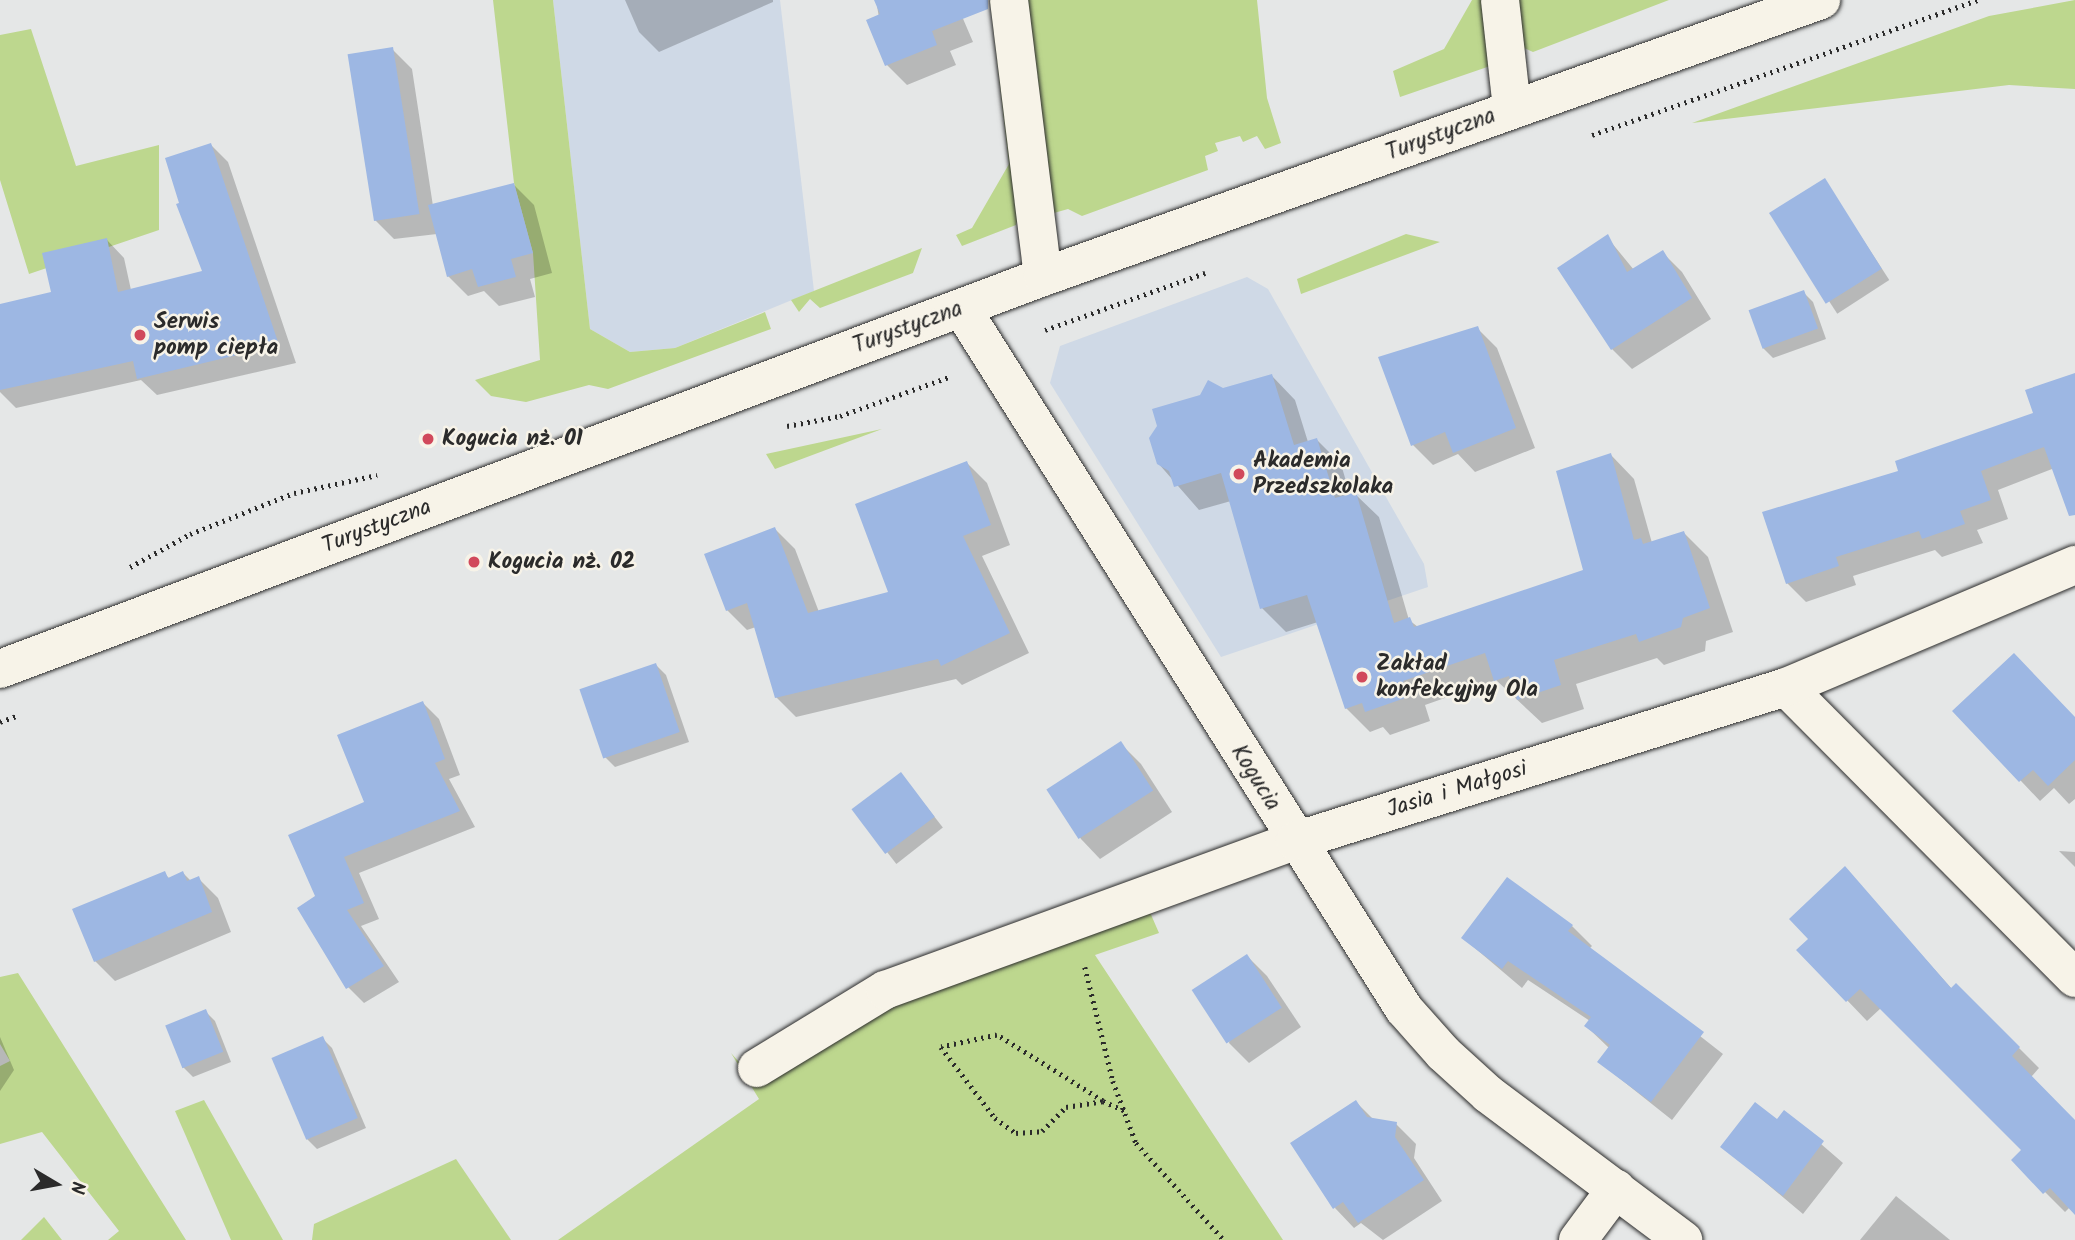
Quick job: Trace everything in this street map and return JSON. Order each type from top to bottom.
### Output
[{"type":"street","points":[[1009,0],[1042,277]]},
{"type":"street","points":[[1500,0],[1512,109]]},
{"type":"street","name":"Turystyczna","points":[[0,669],[1042,277],[1821,0]]},
{"type":"street","name":"Kogucia","points":[[962,309],[1295,841],[1404,1009],[1443,1053],[1488,1094],[1683,1240]]},
{"type":"street","name":"Jasia i Małgosi","points":[[758,1068],[886,990],[1295,841],[1786,687],[2075,565]]},
{"type":"street","points":[[1786,687],[2075,978]]},
{"type":"street","points":[[1578,1240],[1616,1189]]},
{"type":"path","points":[[1580,139],[1978,0]]},
{"type":"path","points":[[1032,334],[1215,269]]},
{"type":"path","points":[[775,430],[872,405],[963,371]]},
{"type":"path","points":[[869,396],[872,405]]},
{"type":"path","points":[[0,722],[26,712]]},
{"type":"path","points":[[1074,922],[1136,1143],[1224,1240]]},
{"type":"path","points":[[1103,1101],[1066,1107],[1042,1131],[1016,1133],[995,1118],[941,1046],[997,1035],[1103,1101],[1125,1111]]},
{"type":"shaded area","points":[[553,0],[780,0],[814,291],[675,348],[630,352],[590,329]]},
{"type":"shaded area","name":"Akademia Przedszkolaka","points":[[1247,277],[1268,289],[1424,564],[1428,587],[1221,657],[1050,383],[1060,346]]},
{"type":"green space","points":[[493,0],[553,0],[590,329],[630,352],[675,348],[765,312],[771,329],[608,389],[589,385],[526,402],[491,396],[475,380],[540,360],[533,253],[514,183]]},
{"type":"green space","points":[[990,0],[998,0],[1020,210],[1016,225],[962,246],[956,235],[972,228],[1009,164]]},
{"type":"green space","points":[[1028,0],[1257,0],[1267,98],[1281,143],[1265,149],[1257,136],[1243,142],[1240,136],[1215,143],[1218,151],[1205,156],[1208,170],[1082,216],[1068,209],[1054,213]]},
{"type":"green space","points":[[1472,0],[1487,0],[1496,64],[1400,97],[1393,71],[1444,49]]},
{"type":"green space","points":[[1513,0],[1669,0],[1533,52],[1522,47]]},
{"type":"green space","points":[[2075,0],[2075,89],[2009,85],[1692,123],[1989,16]]},
{"type":"green space","points":[[31,29],[76,166],[159,145],[159,230],[29,274],[0,180],[0,35]]},
{"type":"green space","points":[[1406,234],[1440,242],[1301,294],[1297,279]]},
{"type":"green space","points":[[922,248],[913,273],[820,308],[810,299],[799,312],[791,300]]},
{"type":"green space","points":[[882,429],[775,469],[766,454]]},
{"type":"green space","points":[[1149,910],[1159,933],[1095,955],[1283,1240],[558,1240],[759,1099],[731,1053],[756,1081],[888,1005]]},
{"type":"green space","points":[[18,973],[186,1240],[108,1240],[119,1231],[42,1132],[0,1144],[0,1066],[10,1061],[0,1044],[0,977]]},
{"type":"green space","points":[[204,1100],[283,1240],[231,1240],[175,1111]]},
{"type":"green space","points":[[456,1159],[511,1240],[312,1240],[314,1224]]},
{"type":"green space","points":[[44,1217],[62,1240],[21,1240]]},
{"type":"building","points":[[874,0],[988,0],[988,9],[932,31],[937,45],[885,66],[866,20],[880,14]]},
{"type":"building","points":[[393,47],[419,214],[374,221],[348,54]]},
{"type":"building","points":[[211,143],[279,345],[137,379],[133,361],[0,390],[0,304],[51,292],[42,253],[107,238],[118,292],[202,271],[176,204],[179,203],[165,158]]},
{"type":"building","points":[[1825,178],[1882,269],[1826,304],[1769,213]]},
{"type":"building","points":[[514,183],[533,253],[511,259],[516,277],[478,287],[472,269],[447,277],[428,205]]},
{"type":"building","points":[[1608,234],[1627,272],[1663,250],[1692,298],[1611,350],[1557,268]]},
{"type":"building","points":[[1804,290],[1818,329],[1763,349],[1749,310]]},
{"type":"building","points":[[1478,326],[1516,428],[1453,453],[1445,432],[1411,446],[1378,357]]},
{"type":"building","points":[[2075,373],[2075,515],[2069,516],[2044,447],[1981,471],[1991,500],[1960,511],[1965,524],[1922,539],[1919,531],[1836,557],[1839,566],[1786,584],[1762,512],[1898,471],[1895,461],[2033,413],[2025,390]]},
{"type":"building","points":[[1272,374],[1294,445],[1317,438],[1335,498],[1356,492],[1394,623],[1410,617],[1414,627],[1583,570],[1556,471],[1611,453],[1634,540],[1641,538],[1643,544],[1684,531],[1710,608],[1683,618],[1681,627],[1639,642],[1636,634],[1554,660],[1561,685],[1517,700],[1509,676],[1494,681],[1485,653],[1403,681],[1408,697],[1365,712],[1362,703],[1345,709],[1307,595],[1260,609],[1221,473],[1174,487],[1169,471],[1157,464],[1149,438],[1157,426],[1152,409],[1200,395],[1208,380],[1223,388]]},
{"type":"building","points":[[967,461],[991,525],[963,536],[1010,633],[941,666],[938,659],[775,698],[747,603],[726,611],[704,554],[775,527],[808,613],[888,592],[855,504]]},
{"type":"building","points":[[2014,653],[2075,717],[2075,760],[2048,786],[2033,770],[2019,782],[1952,711]]},
{"type":"building","points":[[656,663],[680,732],[603,758],[579,689]]},
{"type":"building","points":[[423,701],[445,759],[435,763],[460,811],[344,857],[364,903],[347,910],[384,966],[346,989],[297,908],[315,896],[288,835],[364,802],[337,735]]},
{"type":"building","points":[[1121,741],[1153,790],[1078,839],[1046,789]]},
{"type":"building","points":[[901,772],[935,817],[885,854],[851,809]]},
{"type":"building","points":[[1845,866],[1951,988],[1956,983],[2020,1047],[2012,1056],[2075,1120],[2075,1215],[2050,1188],[2043,1194],[2011,1160],[2021,1150],[1860,989],[1846,1002],[1796,950],[1808,939],[1789,919]]},
{"type":"building","points":[[165,871],[168,878],[183,871],[187,881],[199,876],[212,912],[94,962],[72,909]]},
{"type":"building","points":[[1507,877],[1573,925],[1568,931],[1704,1032],[1651,1102],[1597,1062],[1610,1045],[1584,1026],[1591,1017],[1508,961],[1502,969],[1461,938]]},
{"type":"building","points":[[1247,954],[1282,1008],[1227,1044],[1192,990]]},
{"type":"building","points":[[206,1009],[223,1052],[182,1068],[165,1025]]},
{"type":"building","points":[[323,1036],[358,1118],[306,1140],[271,1058]]},
{"type":"building","points":[[1356,1100],[1367,1117],[1397,1122],[1395,1137],[1424,1180],[1358,1223],[1343,1202],[1333,1209],[1290,1143]]},
{"type":"building","points":[[1755,1102],[1777,1119],[1784,1110],[1824,1141],[1783,1196],[1720,1147]]},
{"type":"place","name":"Serwis pomp ciepła","points":[[140,335]]},
{"type":"place","name":"Kogucia nż. 01","points":[[428,439]]},
{"type":"place","name":"Akademia Przedszkolaka","points":[[1239,474]]},
{"type":"place","name":"Kogucia nż. 02","points":[[474,562]]},
{"type":"place","name":"Zakład konfekcyjny Ola","points":[[1362,677]]}]
